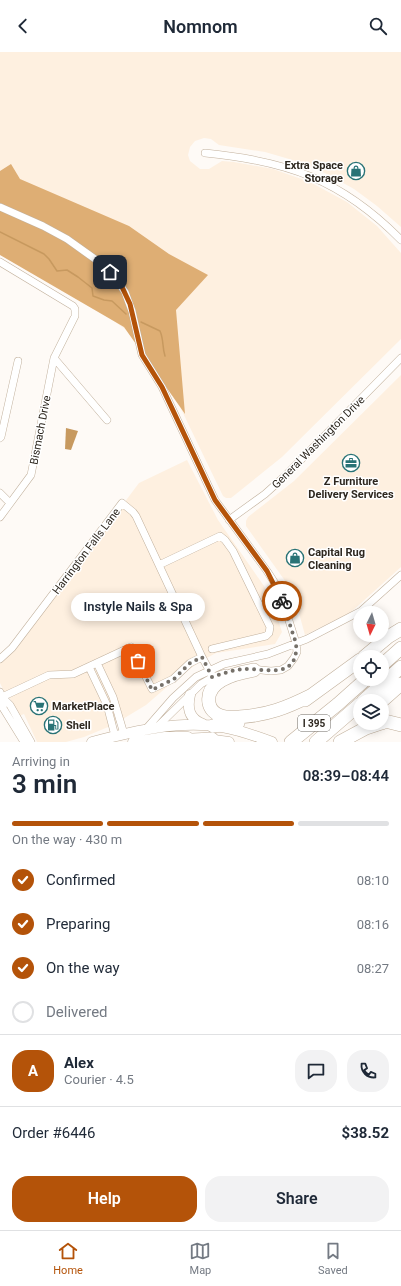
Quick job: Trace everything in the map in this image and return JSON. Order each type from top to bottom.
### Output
[{"type":"highway","points":[[372,650],[388,637],[401,629]]},
{"type":"highway","points":[[389,658],[401,648]]},
{"type":"highway","points":[[210,726],[274,717],[292,709],[353,665]]},
{"type":"highway","points":[[371,694],[401,667]]},
{"type":"highway","points":[[254,670],[233,675],[224,679],[214,687],[209,699],[212,711],[226,717],[271,713],[291,706],[312,695]]},
{"type":"highway","points":[[389,695],[401,684]]},
{"type":"highway","name":"I 395","points":[[290,742],[358,686]]},
{"type":"highway","points":[[316,742],[353,710]]},
{"type":"highway","points":[[389,722],[401,724]]},
{"type":"highway","name":"I 395","points":[[337,742],[353,727]]},
{"type":"highway","points":[[340,742],[362,730]]},
{"type":"highway","points":[[179,742],[212,739]]},
{"type":"main road","points":[[190,695],[189,712],[198,722],[249,734],[272,742]]},
{"type":"main road","points":[[92,742],[159,727],[192,725],[210,726]]},
{"type":"main road","points":[[136,742],[146,729]]},
{"type":"main road","points":[[136,742],[165,737],[212,739],[229,742]]},
{"type":"street","points":[[205,153],[263,160],[309,175],[340,190],[352,198],[375,216],[401,240]]},
{"type":"street","points":[[0,207],[43,226],[67,239],[102,264],[118,281],[130,304],[142,355],[162,387],[215,500],[276,585],[296,643],[294,658],[285,668],[271,671],[235,670],[196,677],[174,698],[146,729]]},
{"type":"street","name":"Bismach Drive","points":[[0,262],[19,269],[73,306],[76,316],[54,358],[31,474],[0,516]]},
{"type":"street","points":[[54,358],[107,420]]},
{"type":"street","name":"General Washington Drive","points":[[229,520],[265,494],[285,476],[401,358]]},
{"type":"street","points":[[0,439],[18,361]]},
{"type":"street","points":[[0,493],[10,504]]},
{"type":"street","name":"Harrington Falls Lane","points":[[0,659],[12,648],[122,503],[136,516],[211,674]]},
{"type":"street","points":[[159,565],[220,536],[233,551],[270,627],[269,633],[266,636],[212,649]]},
{"type":"street","points":[[136,742],[159,727],[211,674],[224,664],[268,654],[296,643],[360,611],[401,575]]},
{"type":"street","points":[[1,695],[49,676],[58,674],[70,676],[131,647],[152,690],[174,679],[190,663],[202,657]]},
{"type":"street","points":[[97,663],[112,697],[120,735]]},
{"type":"street","points":[[89,667],[120,735]]},
{"type":"street","points":[[1,695],[3,708],[24,742]]},
{"type":"street","points":[[1,695],[10,705],[31,742]]},
{"type":"shaded area","points":[[0,52],[401,52],[401,227],[377,206],[354,189],[327,174],[296,161],[265,152],[219,145],[211,139],[204,138],[195,141],[190,147],[188,155],[190,161],[200,169],[209,169],[222,161],[234,162],[273,169],[310,182],[347,202],[377,226],[401,253],[401,339],[282,457],[231,498],[226,498],[223,496],[169,384],[125,329],[104,314],[0,251]]},
{"type":"shaded area","points":[[11,164],[20,179],[129,226],[169,254],[208,275],[176,310],[185,414],[124,327],[0,255],[0,171]]},
{"type":"shaded area","points":[[401,375],[401,567],[358,606],[353,606],[353,610],[350,613],[305,635],[297,606],[288,585],[246,526],[248,517],[294,481]]},
{"type":"shaded area","points":[[66,428],[78,431],[71,450],[65,449]]},
{"type":"shaded area","points":[[187,460],[218,520],[264,586],[274,607],[282,632],[275,644],[216,653],[205,659],[183,673],[146,705],[113,725],[84,737],[66,742],[37,742],[24,714],[19,716],[7,692],[5,693],[0,683],[0,661],[13,651],[139,483]]},
{"type":"waterway","points":[[0,232],[44,254],[57,271],[67,270],[92,288],[93,296],[112,301],[126,314]]},
{"type":"waterway","points":[[141,322],[160,331],[165,356]]},
{"type":"way so far","points":[[138,661],[152,690],[174,679],[190,663],[202,657],[212,677],[243,669],[271,671],[281,670],[288,666],[296,655],[296,643],[282,601]]},
{"type":"place","name":"Extra Space Storage","points":[[356,171]]},
{"type":"place","name":"Z Furniture Delivery Services","points":[[351,463]]},
{"type":"place","name":"Capital Rug Cleaning","points":[[295,558]]},
{"type":"place","name":"Instyle Nails & Spa","points":[[138,661]]},
{"type":"place","name":"MarketPlace","points":[[39,706]]},
{"type":"place","name":"Shell","points":[[53,725]]},
{"type":"route","points":[[110,272],[122,287],[130,304],[142,355],[162,387],[215,500],[267,571],[276,585],[282,601]]}]
